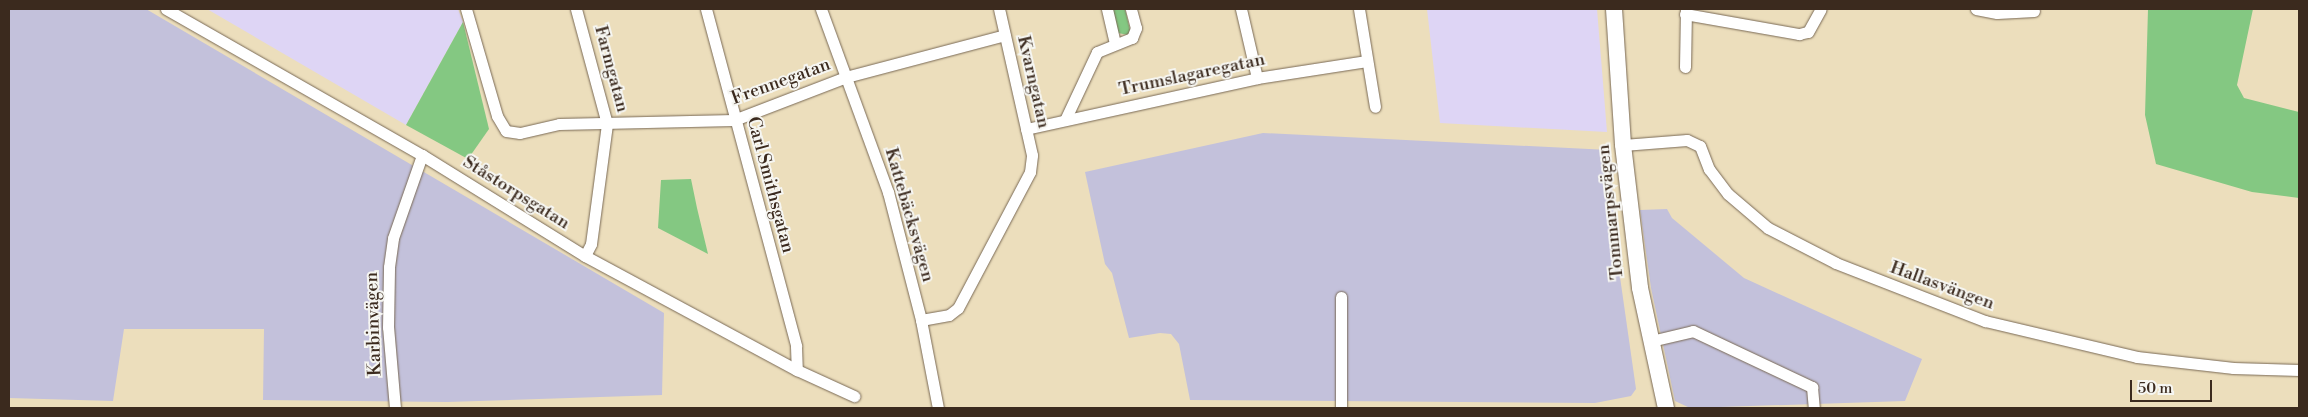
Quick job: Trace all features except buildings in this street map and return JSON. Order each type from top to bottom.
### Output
[{"type":"street","name":"Ståstorpsgatan","points":[[166,9],[422,154],[585,256],[797,370],[854,396]]},
{"type":"street","name":"Frennegatan","points":[[466,9],[497,116],[506,131],[520,133],[559,124],[734,120],[846,77],[1005,34]]},
{"type":"street","name":"Farmgatan","points":[[576,9],[607,124],[591,244],[585,256]]},
{"type":"street","name":"Carl Smithsgatan","points":[[706,9],[734,120],[796,346],[797,370]]},
{"type":"street","name":"Kattebäcksvägen","points":[[821,9],[888,192],[920,320],[938,408]]},
{"type":"street","name":"Kvarngatan","points":[[920,320],[949,315],[958,308],[1032,163],[999,9]]},
{"type":"street","points":[[1107,9],[1115,43]]},
{"type":"street","points":[[1064,120],[1097,52],[1115,43],[1132,38],[1136,28],[1131,9]]},
{"type":"street","points":[[1241,9],[1257,78]]},
{"type":"street","points":[[1360,9],[1366,61],[1375,107]]},
{"type":"street","name":"Tommarpsvägen","points":[[1614,9],[1623,145],[1640,288],[1666,408]]},
{"type":"street","points":[[1684,67],[1686,11],[1799,34],[1808,32],[1821,9]]},
{"type":"street","points":[[1976,9],[1997,13],[2034,12]]},
{"type":"street","name":"Trumslagaregatan","points":[[1026,129],[1257,78],[1366,61]]},
{"type":"street","name":"Hallasvängen","points":[[1623,145],[1686,140],[1700,146],[1709,169],[1728,194],[1768,228],[1836,264],[1985,321],[2137,357],[2233,368],[2299,370]]},
{"type":"street","name":"Karbinvägen","points":[[395,408],[388,326],[389,267],[393,238],[422,154]]},
{"type":"street","points":[[1341,297],[1341,408]]},
{"type":"street","points":[[1651,340],[1693,331],[1812,387],[1814,408]]},
{"type":"shaded area","points":[[9,9],[146,9],[664,313],[662,395],[447,402],[263,400],[264,329],[124,329],[113,401],[9,398]]},
{"type":"shaded area","points":[[207,9],[458,9],[463,22],[406,125]]},
{"type":"shaded area","points":[[1427,9],[1597,9],[1607,132],[1440,123]]},
{"type":"shaded area","points":[[1263,133],[1609,150],[1619,270],[1636,389],[1631,396],[1595,403],[1190,400],[1179,344],[1171,334],[1160,333],[1129,338],[1112,273],[1105,264],[1085,172]]},
{"type":"shaded area","points":[[1667,209],[1672,218],[1744,278],[1922,359],[1905,401],[1690,408],[1675,401],[1651,288],[1640,210]]},
{"type":"green space","points":[[1112,9],[1125,9],[1130,30],[1128,35],[1118,33]]},
{"type":"green space","points":[[2148,9],[2253,9],[2237,85],[2244,98],[2299,112],[2299,198],[2252,192],[2156,164],[2145,115]]},
{"type":"green space","points":[[463,22],[489,129],[468,159],[406,125]]},
{"type":"green space","points":[[691,179],[708,254],[658,228],[661,180]]}]
